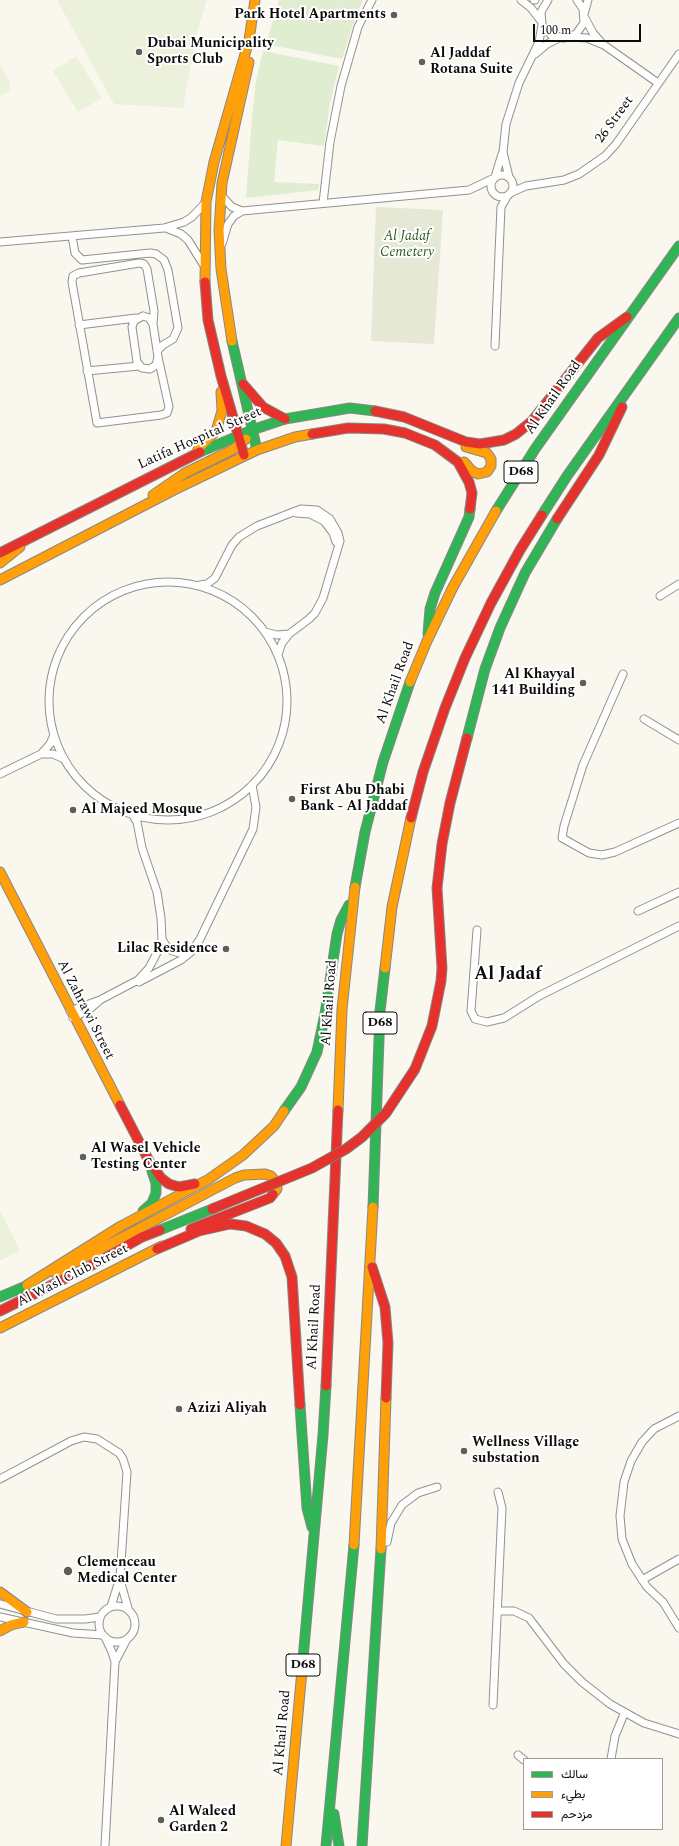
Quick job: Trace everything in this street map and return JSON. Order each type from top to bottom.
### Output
[{"type":"main road","points":[[255,0],[249,40],[248,65],[220,194],[219,249],[226,312],[238,375],[257,450]]},
{"type":"main road","points":[[244,455],[221,376],[208,320],[204,266],[206,202],[219,142],[249,40]]},
{"type":"main road","name":"Al Khail Road","points":[[286,1846],[323,1436],[335,1200],[342,1009],[352,902],[365,832],[383,762],[405,695],[427,641],[453,588],[485,529],[535,449],[679,246]]},
{"type":"main road","name":"Latifa Hospital Street","points":[[0,553],[190,456],[239,440],[252,430],[285,419],[350,408],[368,409],[404,417],[466,442],[480,444],[504,440],[516,434],[538,415],[598,338],[632,314]]},
{"type":"main road","name":"D68","points":[[326,1846],[332,1800],[352,1576],[362,1422],[380,1011],[392,907],[405,839],[423,772],[465,658],[516,556],[567,476],[679,318]]},
{"type":"main road","points":[[238,375],[251,395],[263,407],[285,419]]},
{"type":"main road","points":[[190,456],[216,431],[220,421],[222,411],[221,376]]},
{"type":"main road","points":[[0,1311],[98,1262],[142,1237],[312,1168],[346,1149],[362,1137],[386,1113],[397,1099],[415,1069],[432,1026],[441,981],[442,968],[437,888],[446,822],[486,669],[500,628],[519,585],[557,520],[599,455],[616,422],[630,387]]},
{"type":"main road","points":[[0,580],[244,455],[313,433],[348,428],[395,431],[416,436],[458,456],[474,473],[484,473],[490,469],[491,459],[487,454],[454,442],[439,431]]},
{"type":"main road","points":[[131,513],[166,485],[239,440]]},
{"type":"main road","points":[[427,641],[430,610],[435,593],[469,516],[472,505],[470,482],[465,471],[458,462],[435,444]]},
{"type":"main road","points":[[0,563],[10,556],[26,540]]},
{"type":"main road","name":"Al Zahrawi Street","points":[[0,872],[71,1014],[148,1159],[161,1178],[174,1186],[193,1184],[209,1179]]},
{"type":"main road","points":[[26,1285],[121,1226],[209,1179],[243,1155],[264,1136],[284,1114],[301,1087],[319,1045],[326,1014],[337,934],[341,920],[352,902]]},
{"type":"main road","name":"Al Zahrawi Street","points":[[121,1226],[145,1210],[154,1198],[156,1183],[148,1159]]},
{"type":"main road","points":[[26,1285],[71,1266],[235,1178],[244,1175],[265,1174],[271,1176],[276,1182],[277,1189],[270,1198],[195,1227],[157,1249]]},
{"type":"main road","points":[[157,1249],[199,1231],[221,1225],[235,1224],[252,1228],[265,1234],[276,1243],[286,1256],[292,1277],[307,1508],[314,1533]]},
{"type":"main road","name":"Al Wasl Club Street","points":[[0,1328],[157,1249]]},
{"type":"main road","points":[[362,1846],[370,1699],[380,1576],[388,1331],[382,1296],[370,1262]]},
{"type":"main road","name":"Al Wasl Club Street","points":[[0,1297],[26,1285]]},
{"type":"main road","points":[[0,1592],[27,1612]]},
{"type":"main road","points":[[0,1631],[11,1625],[24,1622]]},
{"type":"main road","points":[[332,1800],[339,1846]]},
{"type":"main road","points":[[364,1829],[367,1846]]},
{"type":"street","points":[[323,203],[330,142],[341,86],[358,27],[372,0]]},
{"type":"street","points":[[521,0],[531,8],[547,32],[559,38],[587,38],[604,45]]},
{"type":"street","points":[[502,212],[491,188],[493,178],[503,152],[509,110],[519,83],[539,42],[543,8],[548,0]]},
{"type":"street","points":[[577,0],[581,5],[584,16],[593,33],[604,45],[658,83]]},
{"type":"street","points":[[568,38],[579,30],[588,0]]},
{"type":"street","points":[[531,58],[541,48],[559,38]]},
{"type":"street","name":"26 Street","points":[[509,194],[532,185],[558,181],[579,174],[606,156],[679,54]]},
{"type":"street","points":[[495,346],[502,203],[513,187],[509,178],[503,152]]},
{"type":"street","points":[[469,190],[500,175],[509,178]]},
{"type":"street","name":"26 Street","points":[[509,178],[532,185]]},
{"type":"street","points":[[219,249],[228,224],[234,216],[242,211],[469,190],[495,194],[502,197],[509,194]]},
{"type":"street","points":[[220,194],[227,203],[242,211]]},
{"type":"street","points":[[0,242],[164,228],[184,222],[192,217],[206,202]]},
{"type":"street","points":[[164,228],[181,234],[188,240],[204,266]]},
{"type":"street","points":[[72,236],[75,253],[82,260],[150,253],[160,256],[164,260],[168,270],[177,324],[177,332],[171,341],[163,345],[158,354],[156,365],[150,369],[139,366],[87,371]]},
{"type":"street","points":[[142,263],[147,269],[154,311],[153,324],[169,407],[167,413],[97,423],[79,325],[72,282],[73,276],[78,273],[142,263]]},
{"type":"street","points":[[79,325],[146,317],[153,324]]},
{"type":"street","points":[[136,318],[132,328],[139,366]]},
{"type":"street","points":[[155,336],[163,340],[171,341]]},
{"type":"street","points":[[223,595],[218,588],[218,574],[227,553],[239,537],[257,526],[301,509],[313,509],[324,514],[335,525],[338,533],[338,548],[320,606],[309,620],[288,634],[282,643],[278,654]]},
{"type":"street","points":[[198,585],[207,584],[218,574]]},
{"type":"street","points":[[176,582],[198,585],[223,595],[250,613],[266,632],[278,654],[286,683],[287,703],[285,722],[274,755],[266,768],[252,785],[225,805],[194,817],[160,819],[132,814],[110,805],[94,795],[74,774],[64,759],[54,735],[49,702],[54,668],[68,637],[82,619],[109,598],[141,585],[176,582]]},
{"type":"street","points":[[660,596],[679,584]]},
{"type":"street","points":[[266,632],[277,635],[288,634]]},
{"type":"street","points":[[623,674],[583,765],[564,826],[562,838],[589,853],[602,855],[615,852],[679,823]]},
{"type":"street","points":[[644,719],[679,740]]},
{"type":"street","points":[[0,774],[40,754],[47,748],[54,735]]},
{"type":"street","points":[[40,754],[53,754],[64,759]]},
{"type":"street","points":[[71,1014],[131,984],[166,969],[192,951],[200,939],[253,829],[256,807],[252,785]]},
{"type":"street","points":[[131,984],[144,974],[151,965],[157,954],[162,939],[161,918],[157,892],[142,848],[136,822],[132,814]]},
{"type":"street","points":[[638,911],[679,892]]},
{"type":"street","points":[[477,930],[470,1011],[476,1020],[487,1022],[504,1018],[539,996],[679,926]]},
{"type":"street","points":[[162,939],[169,949],[176,952],[184,953],[192,951]]},
{"type":"street","points":[[679,1416],[661,1424],[648,1435],[632,1461],[624,1482],[620,1516],[622,1539],[630,1560],[642,1580],[663,1602],[679,1628]]},
{"type":"street","points":[[0,1479],[71,1441],[84,1437],[97,1439],[114,1449],[123,1459],[127,1472],[120,1578],[111,1606]]},
{"type":"street","points":[[380,1576],[383,1574],[388,1531],[394,1516],[402,1505],[412,1496],[424,1490],[437,1487]]},
{"type":"street","points":[[493,1705],[502,1508],[498,1492]]},
{"type":"street","points":[[642,1580],[679,1559]]},
{"type":"street","points":[[115,1662],[122,1647],[134,1632],[136,1625],[134,1617],[128,1608],[120,1578]]},
{"type":"street","points":[[0,1604],[27,1612],[63,1619],[100,1617]]},
{"type":"street","points":[[105,1846],[115,1662],[99,1624],[100,1617],[104,1610],[111,1606],[120,1605],[128,1608]]},
{"type":"street","points":[[497,1611],[514,1611],[529,1618],[556,1655],[573,1674],[592,1691],[624,1714],[653,1726],[679,1734]]},
{"type":"street","points":[[0,1617],[73,1633],[104,1636],[116,1642],[128,1638]]},
{"type":"street","points":[[611,1758],[615,1736],[624,1714]]},
{"type":"green space","name":"Dubai Municipality Sports Club","points":[[57,0],[207,0],[196,35],[183,108],[114,104]]},
{"type":"green space","points":[[279,0],[363,0],[357,13],[342,59],[266,44]]},
{"type":"green space","points":[[263,51],[339,66],[330,103],[324,146],[278,140],[274,182],[319,184],[318,190],[246,198],[256,81]]},
{"type":"green space","points":[[76,56],[102,98],[78,112],[53,71]]},
{"type":"green space","points":[[0,65],[9,80],[11,90],[0,96]]},
{"type":"green space","name":"Al Jadaf Cemetery","points":[[376,207],[443,210],[434,344],[371,341]]},
{"type":"green space","points":[[0,1211],[20,1250],[0,1261]]},
{"type":"traffic: fast","points":[[496,511],[535,449],[679,246]]},
{"type":"traffic: fast","points":[[542,515],[567,476],[679,318]]},
{"type":"traffic: fast","points":[[232,341],[257,450]]},
{"type":"traffic: fast","points":[[200,452],[252,430],[285,419],[350,408],[375,411]]},
{"type":"traffic: fast","points":[[428,634],[430,609],[435,593],[469,517],[470,509]]},
{"type":"traffic: fast","points":[[467,738],[485,669],[500,628],[525,573],[557,519]]},
{"type":"traffic: fast","points":[[355,887],[365,832],[383,762],[410,682]]},
{"type":"traffic: fast","points":[[284,1111],[301,1087],[317,1052],[325,1014],[337,934],[341,920],[349,905]]},
{"type":"traffic: fast","points":[[373,1207],[380,1011],[385,968]]},
{"type":"traffic: fast","points":[[143,1211],[152,1203],[156,1193],[156,1183],[152,1171]]},
{"type":"traffic: fast","points":[[160,1230],[212,1209]]},
{"type":"traffic: fast","points":[[0,1297],[33,1283]]},
{"type":"traffic: fast","points":[[302,1670],[326,1386]]},
{"type":"traffic: fast","points":[[300,1405],[307,1508],[312,1527]]},
{"type":"traffic: fast","points":[[326,1846],[354,1545]]},
{"type":"traffic: fast","points":[[362,1846],[381,1549]]},
{"type":"traffic: fast","points":[[334,1814],[339,1846]]},
{"type":"traffic: slow","points":[[205,282],[206,202],[214,162],[249,40],[255,0]]},
{"type":"traffic: slow","points":[[232,341],[221,269],[219,230],[222,183],[249,62]]},
{"type":"traffic: slow","points":[[198,449],[216,431],[222,411],[221,392]]},
{"type":"traffic: slow","points":[[0,580],[174,490],[257,450],[295,437],[312,434]]},
{"type":"traffic: slow","points":[[153,495],[185,473],[232,450],[246,439]]},
{"type":"traffic: slow","points":[[464,462],[472,471],[478,474],[487,472],[491,466],[491,459],[487,453],[466,447]]},
{"type":"traffic: slow","points":[[410,682],[427,641],[453,587],[496,511]]},
{"type":"traffic: slow","points":[[0,563],[20,547]]},
{"type":"traffic: slow","points":[[385,968],[392,907],[411,818]]},
{"type":"traffic: slow","points":[[0,872],[120,1105]]},
{"type":"traffic: slow","points":[[338,1110],[342,1009],[355,887]]},
{"type":"traffic: slow","points":[[27,1285],[121,1226],[209,1179],[243,1155],[274,1126],[284,1111]]},
{"type":"traffic: slow","points":[[55,1273],[235,1178],[244,1175],[265,1174],[271,1176],[276,1182],[277,1189],[273,1194]]},
{"type":"traffic: slow","points":[[354,1545],[373,1207]]},
{"type":"traffic: slow","points":[[0,1328],[162,1246]]},
{"type":"traffic: slow","points":[[381,1549],[386,1398]]},
{"type":"traffic: slow","points":[[0,1592],[27,1612]]},
{"type":"traffic: slow","points":[[0,1631],[11,1625],[24,1622]]},
{"type":"traffic: slow","points":[[286,1846],[302,1670]]},
{"type":"traffic: jam","points":[[205,282],[208,320],[221,376],[244,455]]},
{"type":"traffic: jam","points":[[375,411],[404,417],[466,442],[480,444],[504,440],[516,434],[532,421],[598,338],[627,317]]},
{"type":"traffic: jam","points":[[243,384],[263,407],[285,419]]},
{"type":"traffic: jam","points":[[557,519],[599,455],[622,407]]},
{"type":"traffic: jam","points":[[312,434],[348,428],[384,429],[405,433],[435,445],[458,462],[469,482],[472,493],[470,509]]},
{"type":"traffic: jam","points":[[0,553],[200,452]]},
{"type":"traffic: jam","points":[[411,818],[423,772],[445,708],[465,658],[491,603],[520,550],[542,515]]},
{"type":"traffic: jam","points":[[415,1069],[432,1026],[441,981],[442,968],[437,888],[442,844],[450,803],[467,738]]},
{"type":"traffic: jam","points":[[212,1209],[312,1168],[346,1149],[362,1137],[386,1113],[415,1069]]},
{"type":"traffic: jam","points":[[120,1105],[148,1159],[161,1178],[169,1184],[179,1187],[195,1184]]},
{"type":"traffic: jam","points":[[326,1386],[338,1110]]},
{"type":"traffic: jam","points":[[191,1229],[270,1198],[273,1194]]},
{"type":"traffic: jam","points":[[157,1249],[199,1231],[230,1224],[246,1226],[265,1234],[276,1243],[285,1256],[292,1277],[300,1405]]},
{"type":"traffic: jam","points":[[0,1311],[98,1262],[142,1237],[160,1230]]},
{"type":"traffic: jam","points":[[372,1267],[385,1307],[388,1343],[386,1398]]},
{"type":"place","name":"Park Hotel Apartments","points":[[394,15]]},
{"type":"place","name":"Dubai Municipality Sports Club","points":[[139,52]]},
{"type":"place","name":"Al Jaddaf Rotana Suite","points":[[422,62]]},
{"type":"place","name":"Al Khayyal 141 Building","points":[[583,683]]},
{"type":"place","name":"First Abu Dhabi Bank - Al Jaddaf","points":[[292,799]]},
{"type":"place","name":"Al Majeed Mosque","points":[[73,810]]},
{"type":"place","name":"Lilac Residence","points":[[226,949]]},
{"type":"place","name":"Al Wasel Vehicle Testing Center","points":[[83,1157]]},
{"type":"place","name":"Azizi Aliyah","points":[[179,1409]]},
{"type":"place","name":"Wellness Village substation","points":[[464,1451]]},
{"type":"place","name":"Clemenceau Medical Center","points":[[68,1571]]},
{"type":"place","name":"Al Waleed Garden 2","points":[[161,1820]]},
{"type":"district","name":"Al Jadaf","points":[[508,975]]}]
